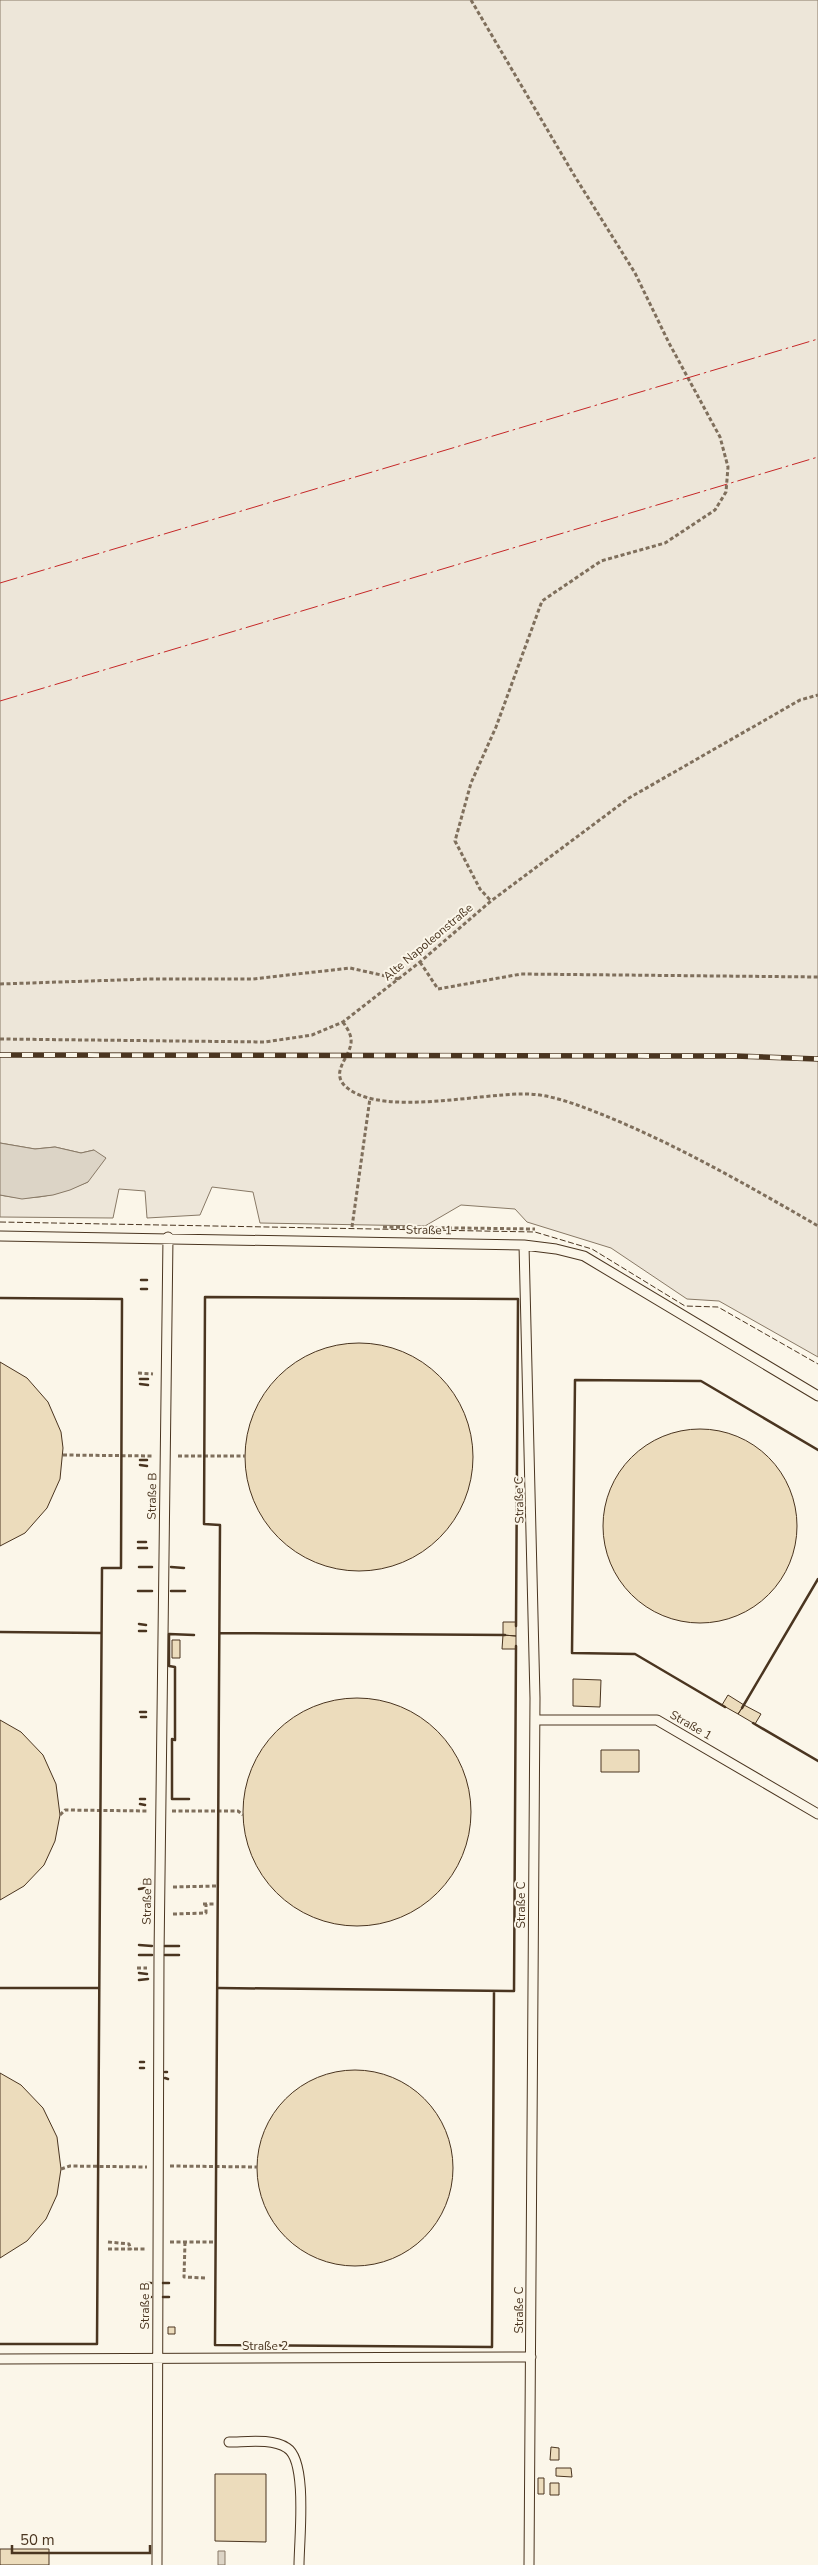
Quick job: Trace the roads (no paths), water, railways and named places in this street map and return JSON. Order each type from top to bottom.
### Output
[{"type":"lane","name":"Straße 1","points":[[0,1236],[168,1237],[524,1245],[556,1249],[584,1256],[818,1396]]},
{"type":"lane","name":"Straße B","points":[[157,2565],[158,1956],[168,1237]]},
{"type":"lane","name":"Straße C","points":[[524,1245],[535,1720],[529,2565]]},
{"type":"lane","name":"Straße 1","points":[[535,1720],[657,1720],[818,1814]]},
{"type":"lane","name":"Straße 2","points":[[0,2359],[531,2357]]},
{"type":"lane","points":[[229,2442],[277,2443],[288,2448],[294,2455],[299,2478],[298,2565]]},
{"type":"railway","points":[[0,1055],[735,1056],[818,1059]]}]
